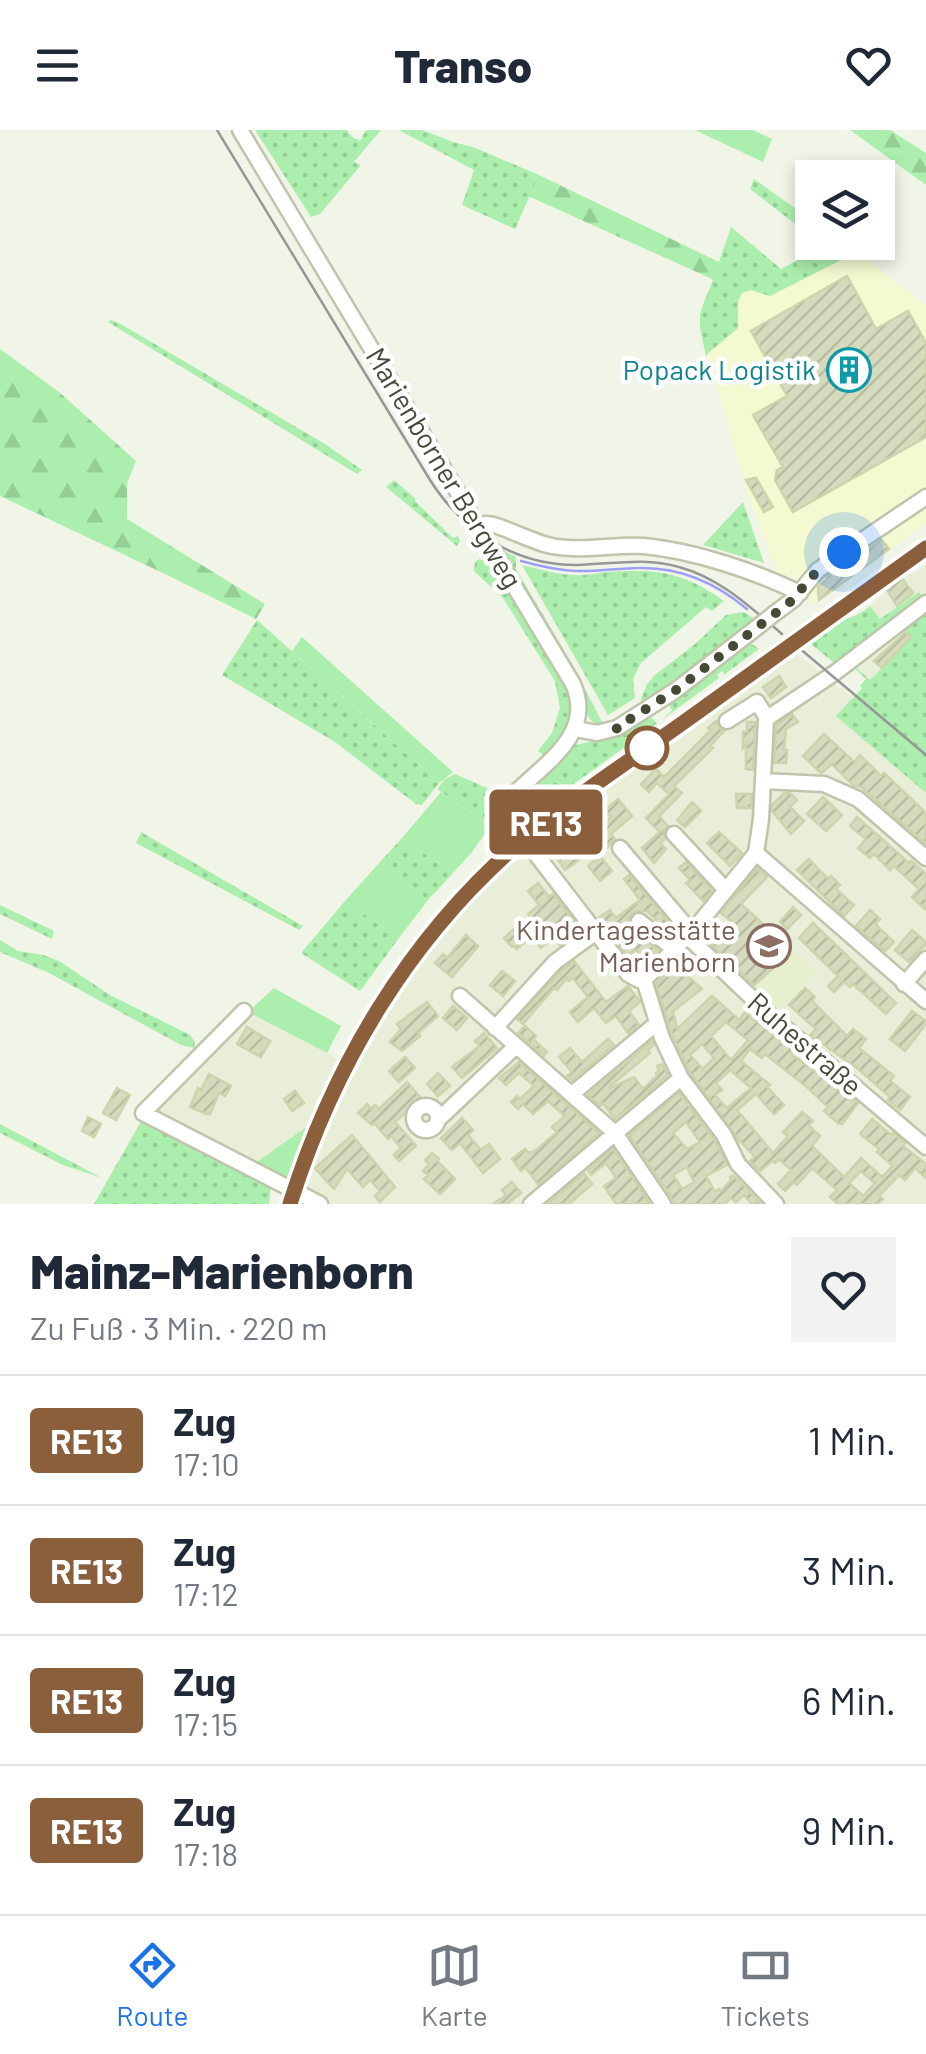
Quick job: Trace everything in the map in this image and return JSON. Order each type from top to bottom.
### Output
[{"type":"street","name":"Marienborner Bergweg","points":[[240,130],[572,684],[580,710],[576,729]]},
{"type":"street","points":[[926,498],[818,570],[800,593],[676,690],[616,728],[597,733],[576,729],[510,799],[508,814],[512,822],[628,974],[644,980],[689,934],[756,853],[764,781],[764,727],[768,718],[926,603]]},
{"type":"street","points":[[479,527],[496,525],[553,547],[665,549],[775,581],[800,593]]},
{"type":"street","points":[[727,721],[757,702],[768,718]]},
{"type":"street","points":[[764,781],[824,784],[858,799],[926,858]]},
{"type":"street","points":[[674,834],[726,890]]},
{"type":"street","name":"Ruhestraße","points":[[620,848],[689,934],[771,1016],[926,1147]]},
{"type":"street","points":[[756,853],[926,1001]]},
{"type":"street","points":[[640,921],[674,950]]},
{"type":"street","points":[[494,1028],[555,962],[596,932]]},
{"type":"street","points":[[904,984],[926,958]]},
{"type":"street","points":[[644,980],[657,1023],[681,1078],[724,1135],[738,1164],[776,1204]]},
{"type":"street","points":[[460,996],[615,1132],[663,1204]]},
{"type":"street","points":[[244,1012],[143,1113],[320,1204]]},
{"type":"street","points":[[572,1094],[657,1023]]},
{"type":"street","points":[[438,1117],[516,1046]]},
{"type":"street","points":[[530,1204],[681,1078]]},
{"type":"shaded area","points":[[841,260],[867,260],[926,306],[926,523],[814,606],[794,576],[778,574],[747,493],[706,355],[738,328],[738,301],[742,293],[751,290],[770,296]]},
{"type":"shaded area","points":[[926,565],[926,611],[902,629],[911,637],[870,680],[855,666],[849,670],[821,630],[864,613],[889,584]]},
{"type":"shaded area","points":[[791,652],[853,698],[837,716],[926,793],[926,1204],[294,1204],[320,1128],[364,1037],[455,912],[541,832]]},
{"type":"shaded area","name":"Kindertagesstätte Marienborn","points":[[767,923],[817,970],[776,1013],[728,969]]},
{"type":"shaded area","points":[[248,1012],[338,1059],[309,1125],[251,1166],[148,1111]]},
{"type":"green space","points":[[255,130],[347,130],[360,141],[366,130],[381,130],[354,162],[361,165],[320,214],[311,217]]},
{"type":"green space","points":[[399,130],[422,130],[539,175],[515,229],[462,205],[474,170]]},
{"type":"green space","points":[[695,130],[753,130],[772,139],[763,162]]},
{"type":"green space","points":[[850,130],[890,130],[926,153],[926,185]]},
{"type":"green space","points":[[539,175],[719,262],[710,278],[528,196]]},
{"type":"green space","points":[[754,179],[795,208],[795,224],[750,189]]},
{"type":"green space","points":[[731,227],[781,269],[797,260],[841,260],[770,296],[751,290],[742,293],[738,301],[738,328],[706,355],[700,316],[713,280],[710,278]]},
{"type":"green space","points":[[111,320],[325,444],[362,470],[357,474],[108,322]]},
{"type":"green space","points":[[0,349],[59,392],[136,461],[127,484],[127,519],[265,604],[256,619],[0,496]]},
{"type":"green space","points":[[394,480],[453,538],[458,536],[457,546],[386,487]]},
{"type":"green space","points":[[743,502],[764,563],[703,545]]},
{"type":"green space","points":[[496,547],[516,557],[516,569],[571,662],[601,726],[589,718],[579,686]]},
{"type":"green space","points":[[479,559],[494,564],[566,681],[574,705],[567,733],[545,756],[538,751],[552,733],[560,708],[555,681],[503,598],[474,571]]},
{"type":"green space","points":[[522,565],[569,575],[640,571],[669,574],[695,583],[724,601],[712,611],[706,607],[641,663],[633,679],[635,698],[608,715]]},
{"type":"green space","points":[[919,592],[922,596],[834,663],[805,639],[870,606],[880,619]]},
{"type":"green space","points":[[926,611],[926,793],[836,716],[866,679],[855,669],[849,670],[854,666],[870,680],[911,638],[902,628]]},
{"type":"green space","points":[[743,612],[757,620],[643,703],[647,684],[655,675],[726,615]]},
{"type":"green space","points":[[257,620],[439,783],[422,805],[335,742],[222,675]]},
{"type":"green space","points":[[302,637],[453,772],[439,783],[292,651]]},
{"type":"green space","points":[[752,639],[751,643],[759,649],[725,674],[722,671],[717,675],[719,678],[663,719],[672,710],[667,702]]},
{"type":"green space","points":[[651,717],[657,723],[642,734],[639,731],[634,735],[636,739],[519,820],[517,804],[571,746],[610,737]]},
{"type":"green space","points":[[455,774],[496,792],[498,803],[490,826],[437,789]]},
{"type":"green space","points":[[441,792],[490,826],[453,873],[402,838]]},
{"type":"green space","points":[[141,832],[303,926],[299,930],[136,843]]},
{"type":"green space","points":[[402,838],[453,873],[428,900],[380,862]]},
{"type":"green space","points":[[380,862],[428,900],[399,938],[345,901]]},
{"type":"green space","points":[[345,901],[399,938],[360,991],[301,953]]},
{"type":"green space","points":[[0,905],[54,931],[52,939],[0,914]]},
{"type":"green space","points":[[0,940],[18,951],[59,961],[110,995],[190,1035],[194,1048],[181,1045],[49,973],[0,952]]},
{"type":"green space","points":[[274,988],[341,1026],[327,1053],[248,1012]]},
{"type":"green space","points":[[143,1118],[271,1183],[269,1204],[94,1204]]},
{"type":"green space","points":[[0,1124],[102,1178],[63,1165],[0,1133]]},
{"type":"green space","points":[[309,1125],[287,1183],[251,1166]]},
{"type":"building","name":"Popack Logistik","points":[[847,276],[876,329],[908,311],[926,343],[926,437],[793,512],[775,480],[777,470],[783,467],[753,415],[787,396],[751,331]]},
{"type":"building","points":[[756,478],[773,507],[764,512],[746,480]]},
{"type":"building","points":[[882,540],[889,549],[819,600],[818,587],[826,577]]},
{"type":"building","points":[[900,576],[913,593],[897,606],[887,590]]},
{"type":"building","points":[[906,632],[911,637],[882,668],[874,661]]},
{"type":"building","points":[[779,676],[786,687],[771,698],[763,687]]},
{"type":"building","points":[[792,714],[798,722],[786,729],[786,763],[774,763],[776,725]]},
{"type":"building","points":[[716,721],[724,731],[710,746],[713,748],[674,786],[682,793],[659,816],[668,826],[660,843],[666,849],[654,863],[642,848],[660,832],[646,818],[669,794],[657,783],[649,792],[641,784],[656,769],[664,777]]},
{"type":"building","points":[[747,722],[755,722],[753,770],[746,769],[746,744],[743,748]]},
{"type":"building","points":[[824,734],[854,762],[860,755],[881,776],[884,773],[926,813],[926,844],[832,764],[821,773],[803,756]]},
{"type":"building","points":[[784,793],[797,800],[790,807],[804,821],[791,834],[772,811],[772,805]]},
{"type":"building","points":[[736,794],[752,794],[751,808],[737,808]]},
{"type":"building","points":[[823,797],[842,815],[826,831],[807,814]]},
{"type":"building","points":[[618,799],[632,816],[611,834],[615,839],[604,851],[591,835],[611,817],[605,810]]},
{"type":"building","points":[[692,802],[701,811],[685,827],[677,820]]},
{"type":"building","points":[[857,817],[926,874],[926,910],[912,897],[919,889],[894,866],[890,870],[874,854],[870,858],[858,848],[866,839],[850,826]]},
{"type":"building","points":[[719,832],[742,853],[730,866],[707,843]]},
{"type":"building","points":[[567,844],[579,860],[565,870],[554,854]]},
{"type":"building","points":[[600,856],[612,871],[600,881],[588,866]]},
{"type":"building","points":[[809,859],[828,879],[831,876],[840,885],[836,889],[854,905],[844,916],[797,870]]},
{"type":"building","points":[[686,862],[712,891],[703,901],[686,883],[690,880],[679,868]]},
{"type":"building","points":[[757,868],[767,877],[741,904],[763,924],[787,956],[754,985],[710,944],[731,921],[721,913]]},
{"type":"building","points":[[629,875],[670,924],[665,929],[647,911],[630,915],[632,929],[658,950],[648,961],[636,950],[628,956],[598,918],[610,910],[616,918],[640,900],[624,879]]},
{"type":"building","points":[[538,883],[549,897],[553,894],[581,930],[560,945],[554,937],[541,948],[531,936],[517,949],[504,938],[531,919],[528,914],[539,905],[528,891]]},
{"type":"building","points":[[793,907],[801,915],[787,929],[780,922]]},
{"type":"building","points":[[870,910],[880,919],[875,924],[894,942],[885,951],[856,926]]},
{"type":"building","points":[[813,923],[896,1003],[886,1014],[853,984],[850,987],[844,982],[834,992],[828,986],[838,976],[799,938]]},
{"type":"building","points":[[912,930],[926,944],[909,962],[895,950]]},
{"type":"building","points":[[466,935],[478,946],[452,977],[435,963],[443,954],[447,958]]},
{"type":"building","points":[[574,961],[606,1002],[628,986],[640,1002],[629,1011],[639,1025],[628,1033],[616,1016],[606,1023],[594,1008],[578,1022],[570,1012],[588,997],[573,978],[567,978],[557,990],[554,988],[523,1024],[517,1019]]},
{"type":"building","points":[[674,964],[702,989],[673,1011],[677,1029],[712,996],[739,1020],[745,1012],[794,1051],[791,1054],[858,1103],[842,1124],[838,1123],[807,1087],[765,1054],[762,1058],[750,1049],[741,1061],[770,1085],[767,1087],[784,1105],[774,1114],[756,1094],[737,1110],[773,1153],[788,1136],[783,1132],[802,1112],[813,1121],[808,1125],[820,1136],[812,1146],[844,1177],[861,1158],[882,1177],[893,1166],[860,1134],[872,1119],[926,1164],[926,1178],[915,1168],[905,1180],[899,1175],[879,1196],[883,1199],[878,1204],[855,1204],[853,1200],[838,1204],[830,1197],[837,1190],[812,1168],[797,1185],[794,1182],[785,1191],[778,1184],[791,1170],[779,1159],[760,1171],[750,1161],[755,1157],[690,1072],[672,1034],[656,984]],"holes":[[[726,1022],[748,1040],[731,1060],[711,1036]],[[702,1044],[714,1058],[703,1069],[690,1055]],[[730,1070],[751,1088],[727,1108],[715,1095],[722,1090],[716,1083]],[[861,1171],[875,1183],[863,1196],[849,1183]]]},
{"type":"building","points":[[502,971],[515,981],[503,996],[490,985]]},
{"type":"building","points":[[805,988],[815,997],[812,1001],[847,1036],[853,1029],[866,1039],[859,1048],[894,1076],[890,1081],[910,1097],[900,1110],[857,1068],[810,1035],[816,1029],[789,1005]]},
{"type":"building","points":[[427,1002],[438,1016],[402,1051],[390,1042],[401,1029],[397,1024]]},
{"type":"building","points":[[453,1006],[467,1018],[457,1030],[443,1018]]},
{"type":"building","points":[[912,1011],[926,1024],[905,1051],[890,1039]]},
{"type":"building","points":[[525,1026],[547,1052],[544,1056],[518,1033]]},
{"type":"building","points":[[247,1027],[270,1041],[261,1057],[237,1044]]},
{"type":"building","points":[[484,1033],[497,1048],[462,1078],[452,1067],[480,1046],[475,1041]]},
{"type":"building","points":[[608,1039],[614,1045],[572,1080],[567,1076],[572,1072],[559,1057],[570,1048],[582,1062]]},
{"type":"building","points":[[652,1041],[650,1053],[609,1087],[634,1077],[643,1089],[657,1076],[657,1066],[662,1064],[668,1075],[615,1119],[603,1103],[600,1106],[588,1095]]},
{"type":"building","points":[[405,1057],[415,1068],[399,1082],[389,1071]]},
{"type":"building","points":[[519,1062],[599,1133],[538,1184],[525,1167],[521,1171],[512,1159],[525,1149],[529,1153],[535,1151],[557,1132],[552,1127],[565,1116],[548,1101],[533,1114],[523,1104],[518,1109],[511,1102],[534,1086],[519,1073],[506,1085],[499,1078]]},
{"type":"building","points":[[438,1073],[450,1086],[438,1096],[427,1084]]},
{"type":"building","points":[[209,1074],[231,1086],[225,1096],[219,1093],[210,1114],[206,1114],[190,1107]]},
{"type":"building","points":[[407,1082],[421,1098],[395,1122],[416,1146],[399,1161],[394,1155],[401,1148],[391,1136],[388,1139],[358,1113],[367,1104],[371,1109],[375,1105],[379,1109]]},
{"type":"building","points":[[117,1088],[130,1095],[116,1120],[103,1113]]},
{"type":"building","points":[[295,1091],[304,1103],[292,1111],[284,1099]]},
{"type":"building","points":[[679,1093],[715,1141],[727,1165],[706,1176],[715,1192],[721,1191],[733,1175],[761,1204],[752,1204],[744,1195],[736,1202],[731,1198],[724,1204],[674,1204],[629,1135]],"holes":[[[686,1122],[700,1142],[687,1149],[673,1133]],[[687,1167],[694,1182],[682,1189],[673,1175]]]},
{"type":"building","points":[[88,1117],[101,1124],[94,1137],[82,1131]]},
{"type":"building","points":[[462,1118],[473,1130],[468,1135],[481,1150],[489,1144],[500,1159],[483,1173],[460,1143],[452,1150],[441,1138]]},
{"type":"building","points":[[352,1135],[395,1187],[380,1202],[375,1196],[380,1191],[370,1180],[363,1187],[347,1169],[334,1189],[315,1168]]},
{"type":"building","points":[[613,1149],[650,1204],[616,1204],[604,1186],[616,1178],[606,1163],[591,1175],[588,1170]]},
{"type":"building","points":[[432,1153],[455,1179],[440,1194],[424,1179],[428,1175],[423,1171],[429,1164],[425,1160]]},
{"type":"building","points":[[584,1173],[592,1184],[569,1204],[548,1204]]},
{"type":"building","points":[[512,1182],[521,1193],[507,1204],[493,1204],[506,1195],[502,1190]]},
{"type":"waterway","points":[[521,561],[575,571],[668,570],[710,584],[747,609]]},
{"type":"tram line","points":[[217,130],[430,480],[458,515],[493,542],[533,559],[578,565],[654,562],[694,572],[734,594],[782,634]]},
{"type":"tram line","points":[[798,647],[926,755]]},
{"type":"railway","points":[[290,1204],[328,1103],[379,1007],[409,962],[479,880],[561,810],[926,548]]},
{"type":"train","name":"RE13","points":[[290,1204],[312,1138],[359,1040],[414,956],[476,884],[538,828],[926,548]]},
{"type":"place","name":"Popack Logistik","points":[[849,370]]},
{"type":"place","name":"Kindertagesstätte Marienborn","points":[[769,946]]},
{"type":"route","points":[[647,748],[616,728],[676,690],[790,602],[818,570],[844,552]]}]
